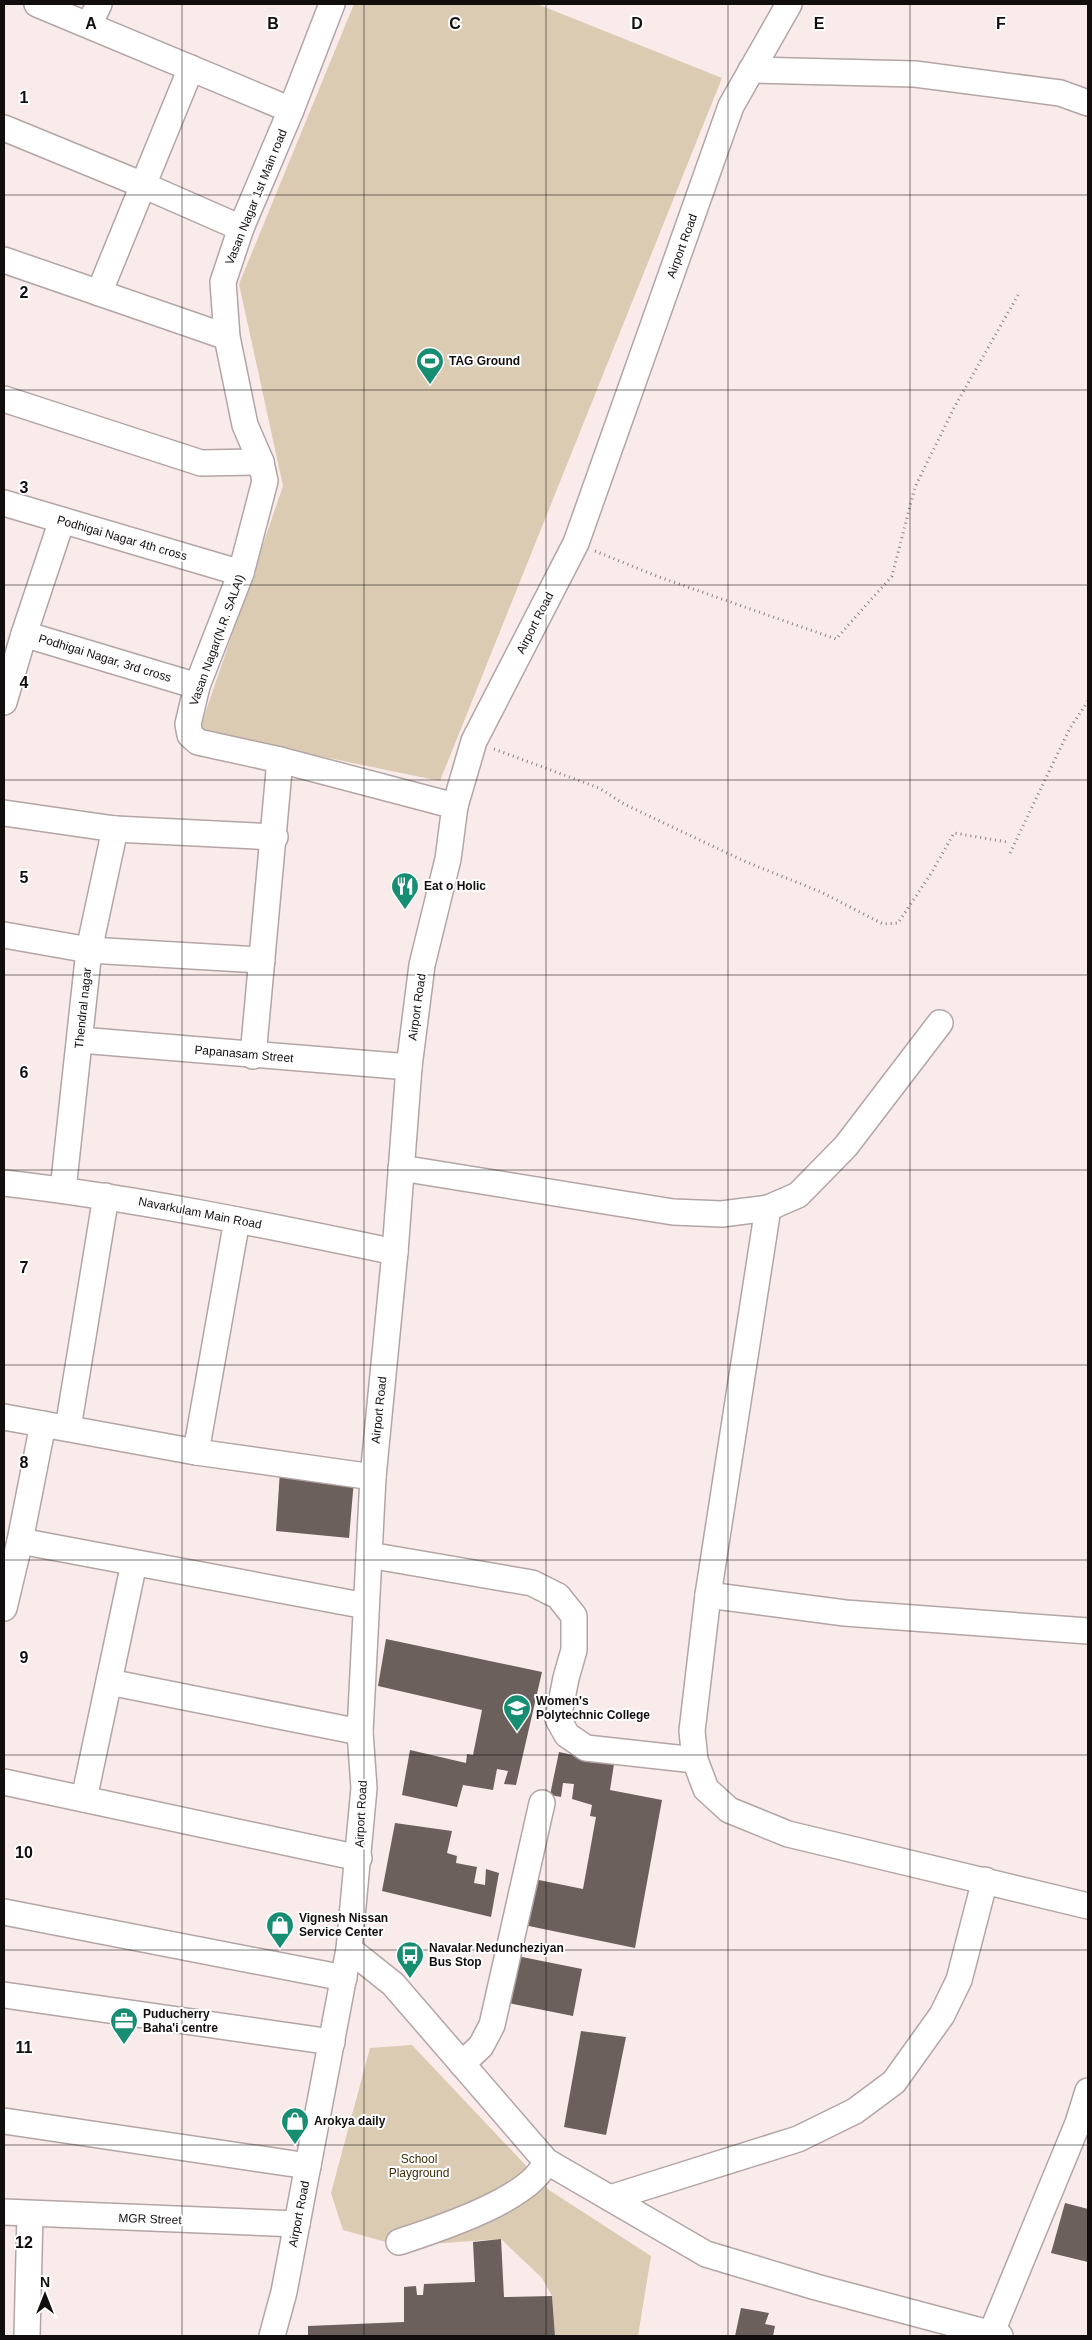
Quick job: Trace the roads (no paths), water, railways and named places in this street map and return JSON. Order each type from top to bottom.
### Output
[{"type":"street","points":[[37,4],[94,14],[191,68],[291,110]]},
{"type":"street","name":"Vasan Nagar 1st Main road","points":[[245,425],[226,337],[223,282],[241,228],[291,110],[332,4]]},
{"type":"street","name":"Airport Road","points":[[272,2336],[297,2224],[349,1949],[359,1858],[364,1788],[360,1732],[373,1477],[395,1252],[409,1067],[422,965],[448,859],[455,806],[474,742],[576,543],[731,106],[789,4]]},
{"type":"street","points":[[99,293],[191,68]]},
{"type":"street","points":[[750,70],[915,74],[1060,93],[1088,103]]},
{"type":"street","points":[[4,128],[143,185],[241,228]]},
{"type":"street","points":[[4,260],[226,337]]},
{"type":"street","points":[[10,402],[201,463],[261,462]]},
{"type":"street","name":"Vasan Nagar(N.R. SALAI)","points":[[245,425],[261,462],[265,481],[241,573],[197,686],[188,724],[190,735],[198,742],[280,760],[455,806]]},
{"type":"street","name":"Podhigai Nagar 4th cross","points":[[4,503],[241,573]]},
{"type":"street","points":[[24,634],[62,520]]},
{"type":"street","name":"Podhigai Nagar, 3rd cross","points":[[4,702],[24,634],[197,686]]},
{"type":"street","points":[[253,1056],[280,760]]},
{"type":"street","points":[[4,813],[114,829],[274,837]]},
{"type":"street","name":"Thendral nagar","points":[[63,1190],[89,950],[114,829]]},
{"type":"street","points":[[4,935],[89,950],[262,960]]},
{"type":"street","points":[[401,1168],[673,1212],[722,1214],[768,1208],[798,1195],[846,1146],[940,1023]]},
{"type":"street","name":"Papanasam Street","points":[[80,1040],[253,1056],[409,1067]]},
{"type":"street","name":"Navarkulam Main Road","points":[[4,1183],[106,1196],[395,1252]]},
{"type":"street","points":[[68,1428],[106,1196]]},
{"type":"street","points":[[768,1208],[708,1595],[692,1731],[696,1760],[706,1789],[729,1810],[788,1834],[1088,1906]]},
{"type":"street","points":[[196,1452],[237,1220]]},
{"type":"street","points":[[4,1417],[196,1452],[373,1477]]},
{"type":"street","points":[[4,1608],[20,1541],[43,1424]]},
{"type":"street","points":[[20,1541],[366,1606]]},
{"type":"street","points":[[369,1555],[532,1583],[558,1596],[574,1616],[574,1650],[558,1719],[567,1735],[586,1748],[696,1760]]},
{"type":"street","points":[[84,1799],[134,1563]]},
{"type":"street","points":[[708,1595],[845,1613],[1088,1631]]},
{"type":"street","points":[[109,1682],[360,1732]]},
{"type":"street","points":[[4,1782],[359,1858]]},
{"type":"street","points":[[462,2064],[481,2046],[492,2025],[542,1803]]},
{"type":"street","points":[[610,2198],[798,2139],[855,2111],[894,2082],[942,2015],[959,1980],[984,1880]]},
{"type":"street","points":[[4,1912],[344,1978]]},
{"type":"street","points":[[349,1949],[393,1984],[546,2160],[706,2254],[816,2287],[996,2335],[1078,2122],[1088,2091]]},
{"type":"street","points":[[4,1996],[332,2042]]},
{"type":"street","points":[[4,2121],[308,2166]]},
{"type":"street","points":[[399,2242],[460,2221],[503,2200],[538,2175],[544,2168],[546,2160]]},
{"type":"street","name":"MGR Street","points":[[4,2212],[297,2224]]},
{"type":"street","points":[[27,2336],[30,2214]]},
{"type":"place","name":"TAG Ground","points":[[430,385]]},
{"type":"place","name":"Eat o Holic","points":[[405,910]]},
{"type":"place","name":"Women's Polytechnic College","points":[[517,1732]]},
{"type":"place","name":"Vignesh Nissan Service Center","points":[[280,1949]]},
{"type":"place","name":"Navalar Neduncheziyan Bus Stop","points":[[410,1979]]},
{"type":"place","name":"Puducherry Baha'i centre","points":[[124,2045]]},
{"type":"place","name":"Arokya daily","points":[[295,2145]]},
{"type":"park label","name":"School Playground","points":[[419,2166]]}]
